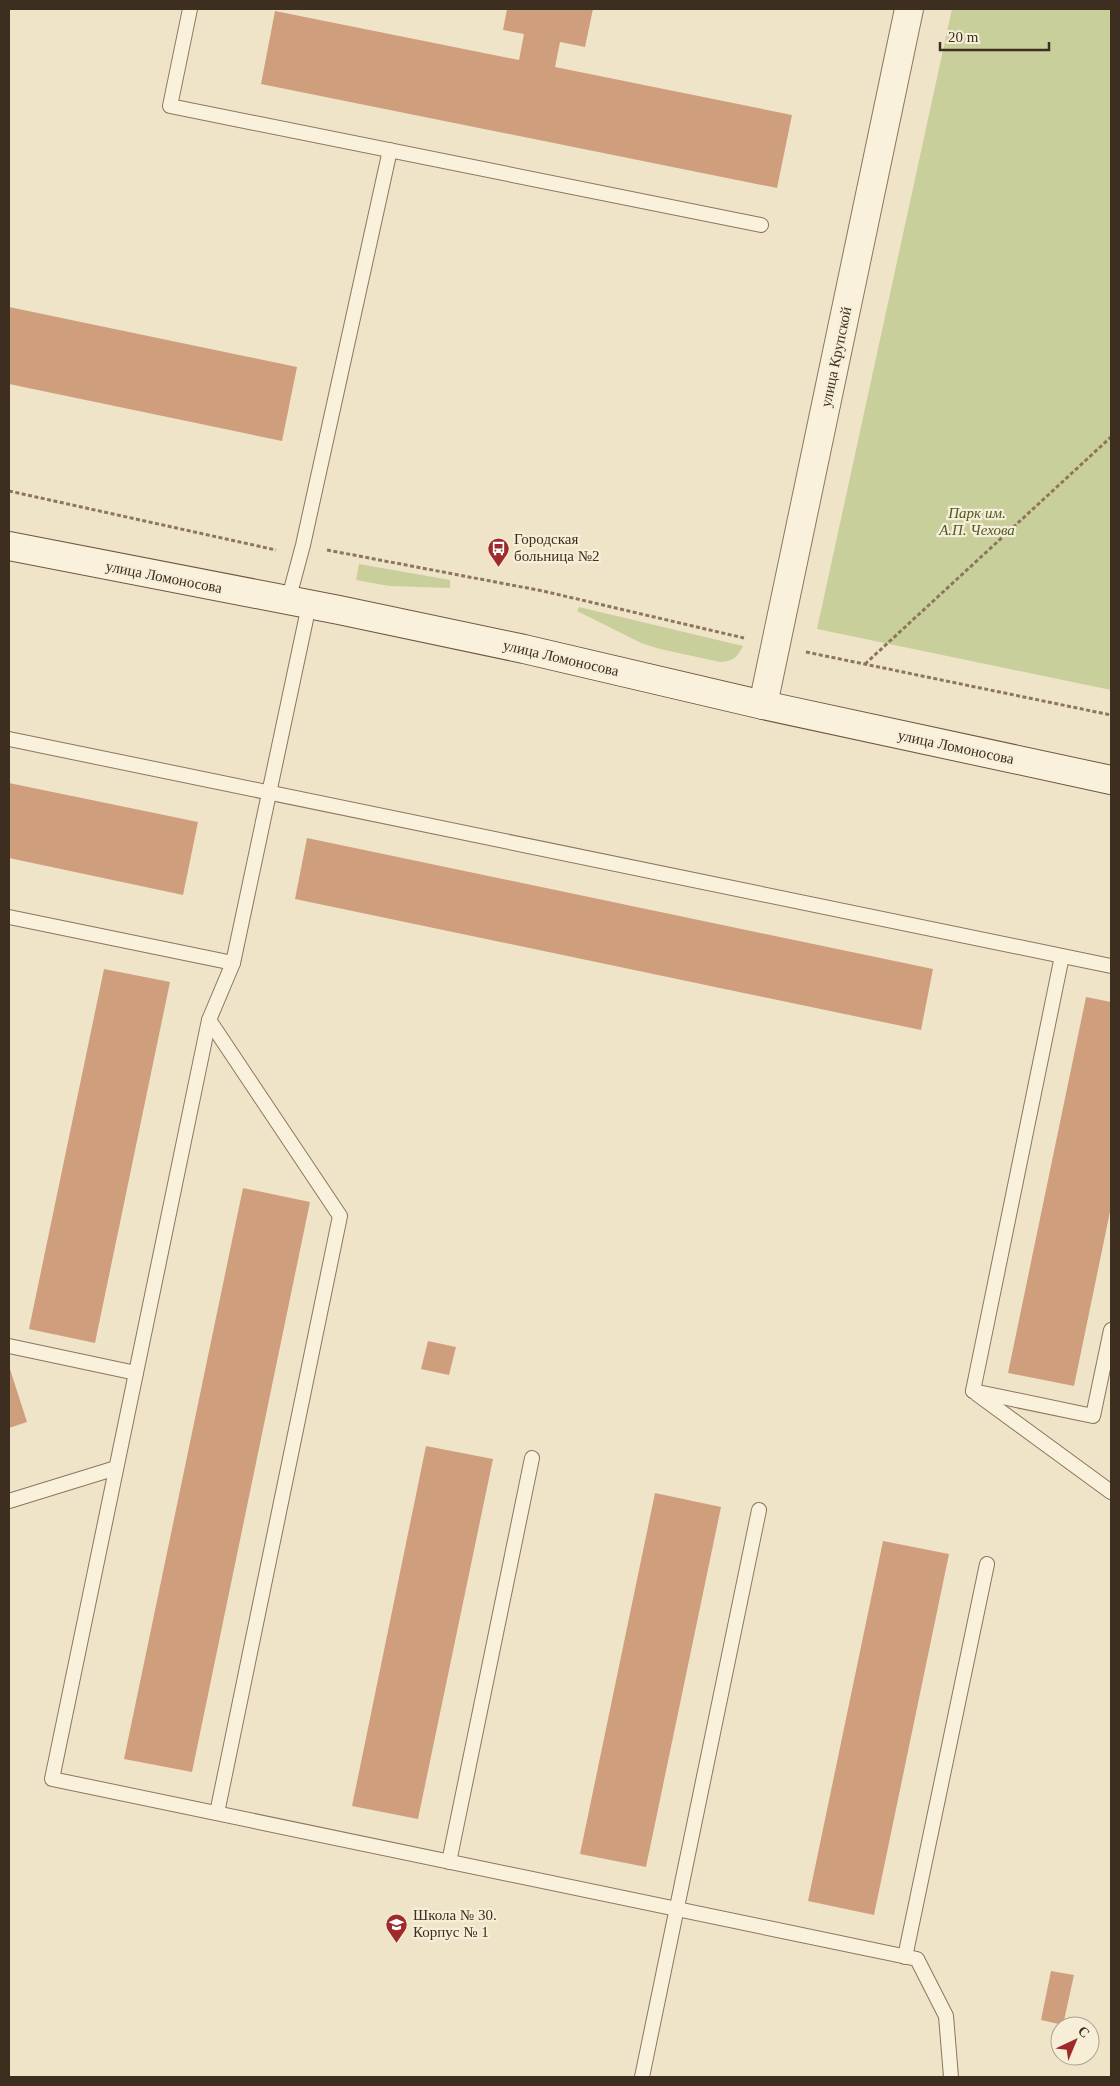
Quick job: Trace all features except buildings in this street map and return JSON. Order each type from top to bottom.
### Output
[{"type":"main road","name":"улица Крупской","points":[[763,706],[909,9]]},
{"type":"main road","name":"улица Ломоносова","points":[[9,546],[524,649],[763,706],[1111,780]]},
{"type":"lane","points":[[190,9],[170,106],[761,225]]},
{"type":"lane","points":[[390,150],[303,545],[298,603],[268,792],[233,963],[209,1020],[52,1779],[917,1960],[946,2016],[951,2077]]},
{"type":"lane","points":[[9,740],[1111,966]]},
{"type":"lane","points":[[9,917],[233,963]]},
{"type":"lane","points":[[973,1391],[1062,956]]},
{"type":"lane","points":[[209,1020],[340,1216],[217,1813]]},
{"type":"lane","points":[[973,1391],[1093,1416],[1111,1330]]},
{"type":"lane","points":[[9,1346],[136,1373]]},
{"type":"lane","points":[[973,1391],[1111,1492]]},
{"type":"lane","points":[[448,1862],[532,1458]]},
{"type":"lane","points":[[9,1501],[116,1468]]},
{"type":"lane","points":[[642,2077],[759,1510]]},
{"type":"lane","points":[[905,1957],[987,1564]]},
{"type":"path","points":[[864,664],[1111,437]]},
{"type":"path","points":[[9,492],[278,550],[303,545],[543,591],[776,646],[1111,715]]},
{"type":"green space","name":"Парк им. А.П. Чехова","points":[[952,9],[1111,9],[1111,690],[817,629]]},
{"type":"green space","points":[[359,564],[450,580],[450,588],[389,586],[356,580]]},
{"type":"green space","points":[[579,607],[743,646],[734,658],[720,662],[660,649],[641,643],[577,611]]},
{"type":"place","name":"Городская больница №2","points":[[498,567]]},
{"type":"place","name":"Школа № 30. Корпус № 1","points":[[397,1943]]}]
